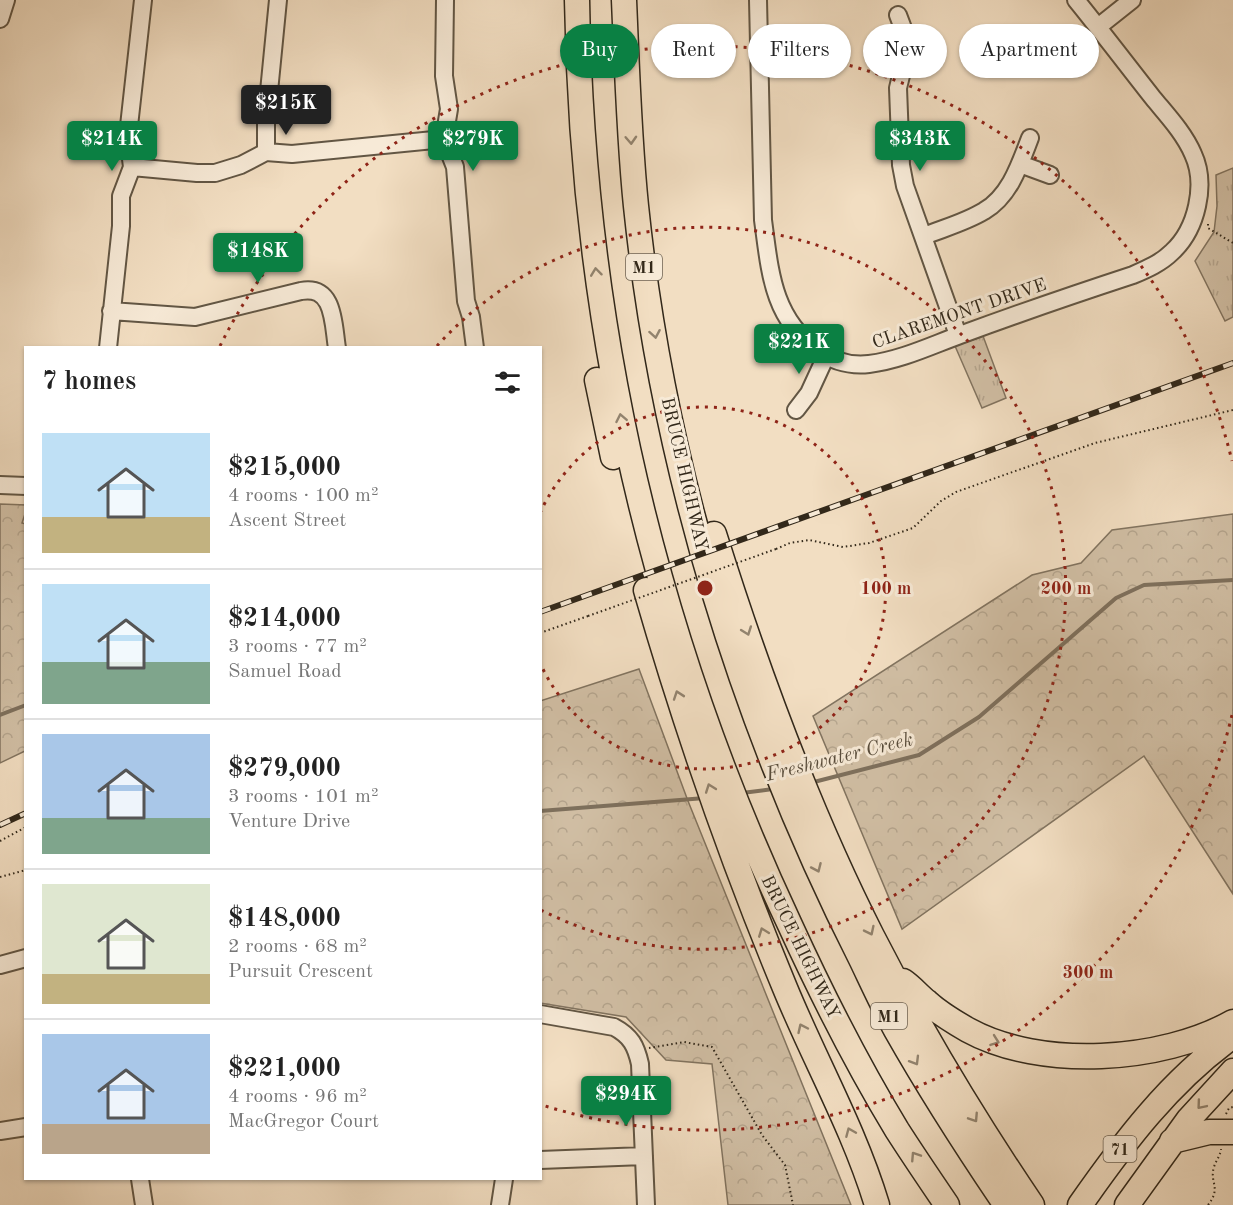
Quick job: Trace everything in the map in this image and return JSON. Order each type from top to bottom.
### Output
[{"type":"highway","points":[[577,0],[582,128],[589,220],[603,325],[642,511],[681,649],[705,746],[734,826],[784,987],[851,1133],[877,1205]]},
{"type":"highway","name":"BRUCE HIGHWAY","points":[[624,0],[636,207],[649,300],[677,450],[703,554],[731,649],[773,734],[804,813]]},
{"type":"highway","points":[[804,813],[849,889],[893,976],[968,1109],[1032,1205]]},
{"type":"highway","name":"M1","points":[[804,813],[846,930],[896,1030],[1006,1205]]},
{"type":"highway","name":"BRUCE HIGHWAY","points":[[734,826],[854,1055],[897,1130],[947,1205]]},
{"type":"highway","points":[[893,976],[912,987],[927,1003],[970,1031],[994,1042],[1056,1056],[1100,1056],[1161,1047],[1191,1040],[1233,1022]]},
{"type":"highway","name":"71","points":[[1080,1205],[1132,1133],[1155,1106],[1191,1071],[1233,1036]]},
{"type":"highway","points":[[1191,1071],[1205,1070],[1220,1058],[1233,1056]]},
{"type":"highway","name":"71","points":[[1127,1205],[1172,1141],[1210,1094],[1233,1071]]},
{"type":"highway","points":[[1172,1141],[1209,1132],[1227,1132]]},
{"type":"street","points":[[0,19],[6,0]]},
{"type":"street","points":[[108,346],[121,226],[121,196],[132,167],[128,135],[143,0]]},
{"type":"street","points":[[266,152],[266,122],[278,0]]},
{"type":"street","points":[[445,0],[444,76],[449,109],[444,139],[455,167],[466,301],[471,317],[475,346]]},
{"type":"street","name":"CLAREMONT DRIVE","points":[[758,0],[762,196],[768,255],[778,300],[784,315],[803,340],[826,356],[847,363],[875,363],[907,355],[958,335],[1133,275],[1156,264],[1174,251],[1186,234],[1195,214],[1199,194],[1198,171],[1193,154],[1176,127],[1099,28]]},
{"type":"street","name":"CLAREMONT DRIVE","points":[[1076,0],[1096,24]]},
{"type":"street","points":[[1099,26],[1132,0]]},
{"type":"street","points":[[898,15],[901,24]]},
{"type":"street","points":[[900,78],[898,88],[901,165],[905,186],[958,335]]},
{"type":"street","points":[[924,236],[986,210],[997,201],[1011,182],[1030,138]]},
{"type":"street","points":[[132,167],[215,173],[241,165],[266,152],[292,154],[444,139]]},
{"type":"street","points":[[1020,164],[1050,175]]},
{"type":"street","points":[[111,311],[195,317],[301,291],[314,290],[321,292],[327,301],[337,346]]},
{"type":"street","points":[[796,410],[809,393],[826,356]]},
{"type":"street","points":[[0,485],[24,486]]},
{"type":"street","points":[[0,965],[24,959]]},
{"type":"street","points":[[542,1014],[614,1027],[625,1033],[635,1047],[640,1064],[646,1205]]},
{"type":"street","points":[[0,1131],[24,1127]]},
{"type":"street","points":[[542,1160],[644,1156]]},
{"type":"street","points":[[140,1180],[144,1205]]},
{"type":"street","points":[[500,1205],[504,1180]]},
{"type":"path","points":[[542,632],[790,543],[809,540],[850,547],[869,543],[913,528],[941,501],[956,492],[1095,443],[1233,410]]},
{"type":"path","points":[[0,841],[24,827]]},
{"type":"path","points":[[0,877],[24,871]]},
{"type":"path","points":[[635,1047],[684,1042],[712,1047],[762,1135],[785,1165],[793,1205]]},
{"type":"path","points":[[1208,1205],[1215,1191],[1213,1170],[1219,1159],[1227,1132],[1228,1108],[1233,1107]]},
{"type":"green space","points":[[1233,168],[1233,317],[1225,321],[1195,261],[1214,232],[1217,206],[1216,175]]},
{"type":"green space","points":[[983,336],[1006,398],[982,408],[955,346]]},
{"type":"green space","points":[[0,504],[24,505],[22,523],[24,524],[24,751],[0,763]]},
{"type":"green space","points":[[1233,514],[1233,894],[1144,756],[902,929],[813,716],[1032,575],[1081,563],[1112,530]]},
{"type":"green space","points":[[639,669],[688,801],[851,1205],[728,1205],[712,1064],[666,1060],[626,1017],[542,1003],[542,700]]},
{"type":"waterway","name":"Freshwater Creek","points":[[810,783],[919,755],[979,717],[1116,598],[1144,585],[1233,580]]},
{"type":"waterway","name":"Freshwater Creek","points":[[0,715],[24,706]]},
{"type":"waterway","name":"Freshwater Creek","points":[[742,793],[773,789]]},
{"type":"waterway","name":"Freshwater Creek","points":[[542,811],[705,798]]},
{"type":"railway","points":[[542,611],[1233,363]]},
{"type":"railway","points":[[0,825],[24,814]]}]
